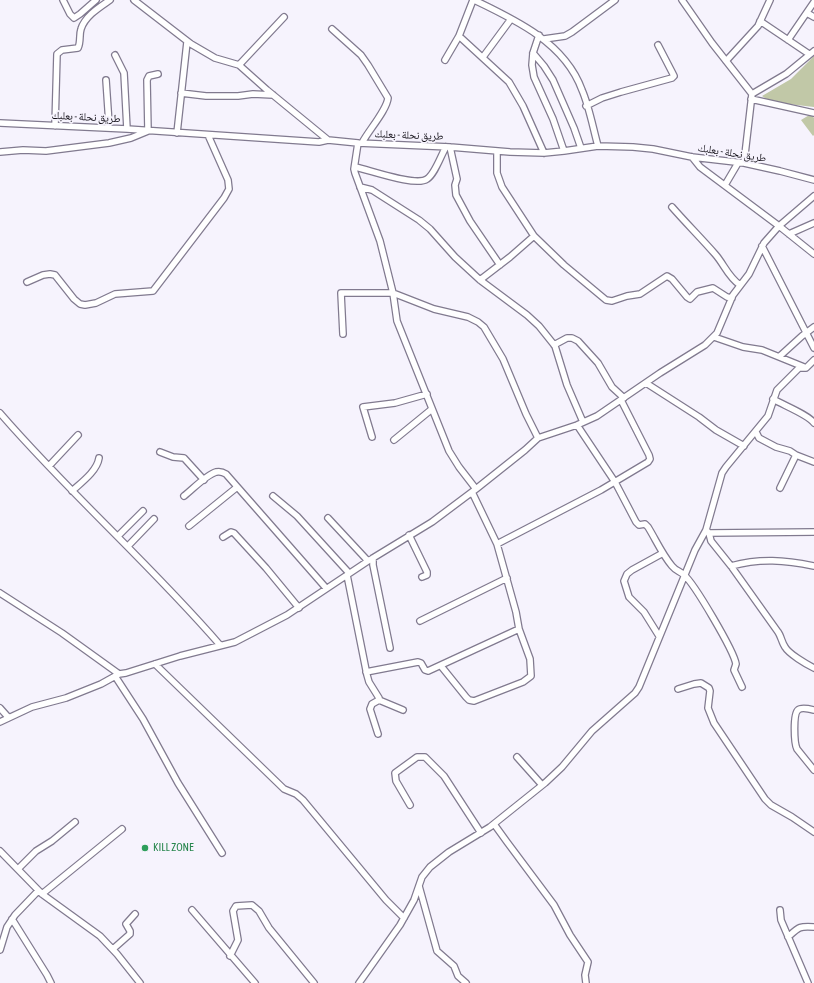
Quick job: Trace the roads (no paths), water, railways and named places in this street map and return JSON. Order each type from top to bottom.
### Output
[{"type":"street","points":[[63,0],[72,17],[83,12],[96,0]]},
{"type":"street","points":[[55,126],[57,54],[62,50],[78,48],[81,27],[88,18],[110,0]]},
{"type":"street","points":[[134,0],[187,42],[215,58],[239,65],[328,140]]},
{"type":"street","points":[[445,60],[459,36],[474,0],[511,19],[542,37],[557,52],[575,74],[582,90],[598,146]]},
{"type":"street","points":[[542,37],[565,36],[615,0]]},
{"type":"street","points":[[682,0],[752,96],[814,113]]},
{"type":"street","points":[[726,61],[758,26],[770,0]]},
{"type":"street","points":[[788,40],[814,2]]},
{"type":"street","points":[[83,12],[88,18]]},
{"type":"street","points":[[807,13],[814,17]]},
{"type":"street","points":[[239,65],[284,17]]},
{"type":"street","points":[[483,57],[511,19]]},
{"type":"street","points":[[725,185],[741,163],[752,96],[786,74],[811,52],[788,40],[760,20]]},
{"type":"street","points":[[332,29],[361,55],[388,98],[386,107],[360,143],[354,174],[380,241],[393,293],[397,321],[432,409],[454,459],[474,491],[498,544],[519,629],[530,659],[532,672],[531,676],[522,682],[474,701],[466,697],[442,666]]},
{"type":"street","points":[[459,36],[500,72],[517,94],[544,153]]},
{"type":"street","points":[[542,37],[533,53],[532,65],[534,77],[553,120],[564,151]]},
{"type":"street","points":[[176,133],[187,42]]},
{"type":"street","points":[[586,106],[602,98],[672,78],[674,76],[658,45]]},
{"type":"street","points":[[533,53],[553,80],[581,148]]},
{"type":"street","points":[[116,55],[124,73],[127,129]]},
{"type":"street","points":[[0,152],[46,150],[109,142],[131,138],[148,131],[147,80],[149,76],[158,74]]},
{"type":"street","points":[[106,80],[109,124],[107,128]]},
{"type":"street","points":[[181,94],[206,96],[238,96],[253,94],[273,95]]},
{"type":"street","name":"طريق نحلة - بعلبك","points":[[0,123],[127,129],[319,142],[328,140],[544,153],[598,146],[616,146],[653,149],[692,157],[741,163],[814,180]]},
{"type":"street","points":[[27,282],[43,275],[56,275],[74,299],[80,304],[85,305],[96,303],[115,294],[153,291],[224,198],[228,189],[228,180],[208,135]]},
{"type":"street","points":[[355,167],[386,176],[422,181],[430,176],[448,147]]},
{"type":"street","points":[[448,147],[457,179],[455,185],[456,195],[470,221],[500,265]]},
{"type":"street","points":[[497,151],[498,173],[502,187],[534,236],[564,265],[609,301],[640,294],[667,276],[671,278],[690,299],[697,292],[713,288],[726,297],[732,298]]},
{"type":"street","points":[[692,157],[700,167],[814,254]]},
{"type":"street","points":[[360,187],[372,190],[419,220],[430,229],[455,257],[480,280],[527,315],[539,326],[554,345],[580,424],[615,482],[636,522],[639,525],[645,524],[648,527],[663,553],[673,567],[684,575],[697,592],[721,630],[736,663],[734,670],[742,687]]},
{"type":"street","points":[[0,722],[32,707],[66,698],[117,675],[235,642],[299,608],[326,588],[432,522],[474,491],[538,438],[580,424],[597,416],[705,346],[714,337],[732,298],[749,274],[762,246],[779,226],[814,196]]},
{"type":"street","points":[[672,207],[715,254],[729,276],[740,285]]},
{"type":"street","points":[[788,234],[814,223]]},
{"type":"street","points":[[480,280],[534,236]]},
{"type":"street","points":[[762,246],[814,348]]},
{"type":"street","points":[[343,334],[341,293],[393,293],[434,309],[473,319],[484,327],[503,359],[526,414],[538,438]]},
{"type":"street","points":[[780,356],[814,327]]},
{"type":"street","points":[[714,337],[743,347],[762,350],[780,356],[806,368]]},
{"type":"street","points":[[498,544],[615,482],[645,464],[650,459],[623,399],[612,387],[598,363],[578,341],[572,338],[567,338],[554,345]]},
{"type":"street","points":[[359,983],[404,918],[414,900],[425,872],[449,852],[494,824],[542,785],[562,767],[592,730],[635,693],[639,687],[695,550],[708,531],[722,473],[768,416],[777,390],[799,368],[806,368],[814,360]]},
{"type":"street","points":[[646,383],[699,417],[716,430],[744,446]]},
{"type":"street","points":[[372,437],[363,407],[395,404],[427,394]]},
{"type":"street","points":[[773,399],[812,420],[814,423]]},
{"type":"street","points":[[394,440],[432,409]]},
{"type":"street","points":[[0,413],[72,491],[128,546],[220,645]]},
{"type":"street","points":[[756,432],[759,438],[776,447],[790,451],[814,462]]},
{"type":"street","points":[[49,466],[78,435]]},
{"type":"street","points":[[160,452],[173,458],[184,458],[204,480]]},
{"type":"street","points":[[780,488],[796,455]]},
{"type":"street","points":[[72,491],[93,470],[99,458]]},
{"type":"street","points":[[184,496],[215,472],[222,471],[326,588]]},
{"type":"street","points":[[189,526],[236,488]]},
{"type":"street","points":[[273,496],[297,516],[348,574],[369,682],[379,700],[402,710]]},
{"type":"street","points":[[118,536],[143,511]]},
{"type":"street","points":[[328,518],[368,561]]},
{"type":"street","points":[[128,546],[154,519]]},
{"type":"street","points":[[708,531],[814,532]]},
{"type":"street","points":[[708,531],[710,541],[731,566],[778,632],[784,642],[784,647],[801,661],[814,668]]},
{"type":"street","points":[[223,537],[231,532],[234,533],[266,568],[299,608]]},
{"type":"street","points":[[409,535],[427,572],[427,575],[422,577]]},
{"type":"street","points":[[659,636],[644,612],[628,597],[624,581],[627,574],[632,570],[663,553]]},
{"type":"street","points":[[373,558],[390,648]]},
{"type":"street","points":[[731,566],[761,560],[781,560],[814,566]]},
{"type":"street","points":[[420,621],[507,578]]},
{"type":"street","points":[[0,593],[62,633],[117,675],[178,783],[222,853]]},
{"type":"street","points":[[366,672],[418,662],[426,671],[442,666],[519,629]]},
{"type":"street","points":[[155,664],[284,789],[300,796],[386,900],[404,918]]},
{"type":"street","points":[[678,689],[701,683],[707,685],[710,692],[708,708],[714,723],[765,799],[771,805],[814,832]]},
{"type":"street","points":[[378,734],[370,707],[379,700]]},
{"type":"street","points":[[0,708],[8,717]]},
{"type":"street","points":[[814,710],[798,710],[796,712],[794,727],[795,746],[814,770]]},
{"type":"street","points":[[517,756],[542,785]]},
{"type":"street","points":[[410,805],[396,781],[396,773],[417,757],[425,757],[444,776],[480,833]]},
{"type":"street","points":[[18,869],[36,851],[52,841],[75,822]]},
{"type":"street","points":[[494,824],[554,905],[570,935],[588,962],[585,975],[586,983]]},
{"type":"street","points":[[0,950],[7,927],[12,919],[40,893],[122,829]]},
{"type":"street","points":[[0,852],[40,893],[100,936],[113,949],[140,983]]},
{"type":"street","points":[[419,885],[437,951],[454,966],[458,976],[466,983]]},
{"type":"street","points":[[230,956],[238,940],[233,911],[236,906],[252,906],[259,911],[269,928],[314,983]]},
{"type":"street","points":[[192,910],[230,956],[255,983]]},
{"type":"street","points":[[780,910],[781,920],[808,983]]},
{"type":"street","points":[[113,949],[130,934],[126,924],[135,914]]},
{"type":"street","points":[[12,919],[51,983]]},
{"type":"street","points":[[788,937],[797,929],[804,926],[814,927]]},
{"type":"place","name":"KILL ZONE","points":[[145,848]]}]
